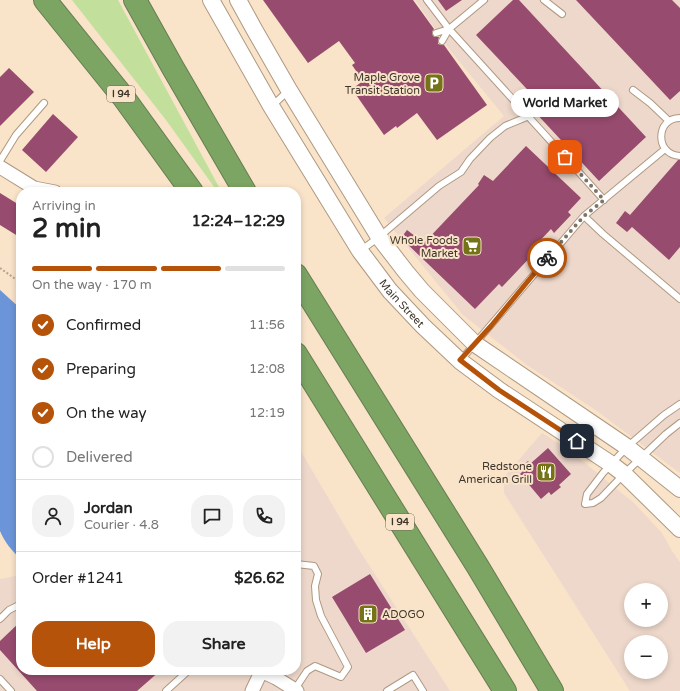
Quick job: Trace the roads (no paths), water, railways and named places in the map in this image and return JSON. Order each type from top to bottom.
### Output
[{"type":"highway","name":"I 94","points":[[45,0],[124,98],[188,187]]},
{"type":"highway","points":[[135,0],[242,187]]},
{"type":"highway","points":[[301,283],[478,567],[552,691]]},
{"type":"highway","name":"I 94","points":[[301,362],[505,691]]},
{"type":"highway","points":[[478,567],[560,691]]},
{"type":"street","name":"Main Street","points":[[211,0],[272,106],[360,251],[390,291],[423,326],[460,360],[499,390],[611,464],[624,474],[680,529]]},
{"type":"street","name":"Main Street","points":[[238,0],[289,90],[379,237],[422,291],[475,344],[627,447],[680,489]]},
{"type":"street","points":[[0,167],[32,187]]},
{"type":"street","points":[[252,691],[258,675]]},
{"type":"street","points":[[269,675],[296,690]]},
{"type":"lane","points":[[427,0],[449,29],[604,200]]},
{"type":"lane","points":[[442,41],[449,29],[484,0]]},
{"type":"lane","points":[[544,0],[562,14]]},
{"type":"lane","points":[[436,33],[449,29]]},
{"type":"lane","points":[[272,106],[289,90]]},
{"type":"lane","points":[[633,90],[650,103],[669,121]]},
{"type":"lane","points":[[0,161],[16,135],[44,102]]},
{"type":"lane","points":[[360,251],[379,237],[439,186],[461,172],[470,159],[505,126],[529,116]]},
{"type":"lane","points":[[680,118],[669,121],[662,129],[661,134],[662,144],[665,149],[670,153],[680,156]]},
{"type":"lane","points":[[460,360],[584,216],[665,149]]},
{"type":"lane","points":[[584,216],[680,299]]},
{"type":"lane","points":[[680,404],[664,415],[627,447],[587,494],[585,504],[593,503],[601,498],[666,434],[680,423]]},
{"type":"lane","points":[[296,690],[307,671],[315,666],[340,677],[348,667],[321,616],[316,600],[315,586],[318,574],[314,566],[301,565]]},
{"type":"lane","points":[[0,619],[9,610],[16,606]]},
{"type":"lane","points":[[166,691],[183,675]]},
{"type":"lane","points":[[387,691],[413,675],[423,691]]},
{"type":"lane","points":[[0,679],[11,691]]},
{"type":"water","points":[[0,290],[16,304],[16,554],[4,539],[0,531]]},
{"type":"place","name":"Maple Grove Transit Station","points":[[434,83]]},
{"type":"place","name":"World Market","points":[[565,157]]},
{"type":"place","name":"Whole Foods Market","points":[[472,246]]},
{"type":"place","name":"Redstone American Grill","points":[[546,472]]},
{"type":"place","name":"ADOGO","points":[[368,614]]}]
